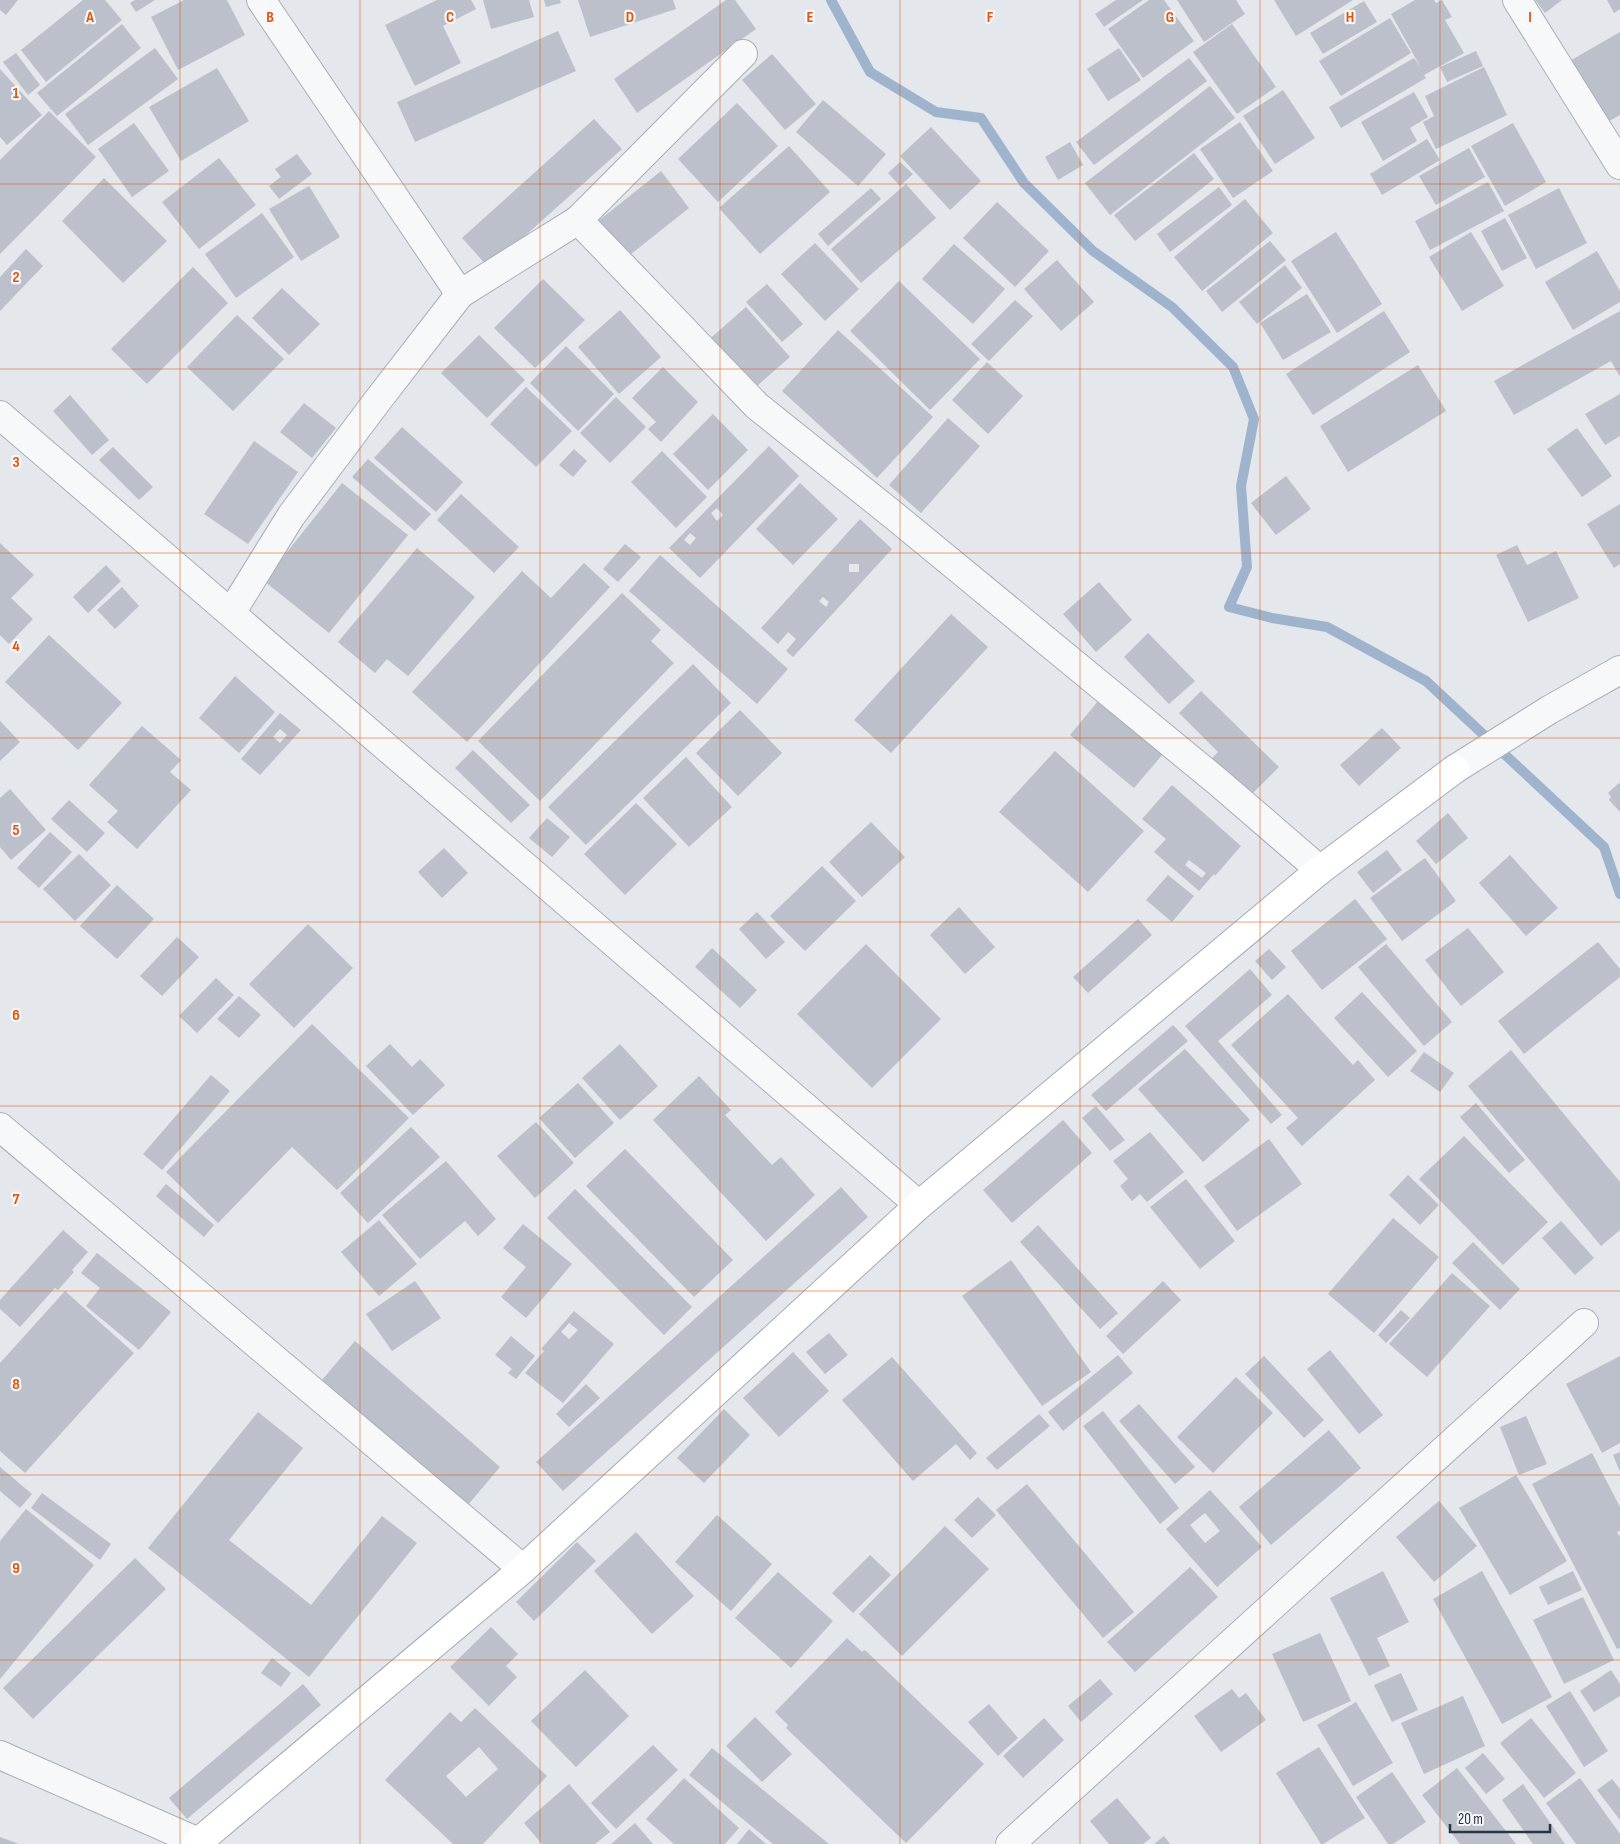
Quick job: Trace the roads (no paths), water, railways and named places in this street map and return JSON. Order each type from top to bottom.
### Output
[{"type":"main road","points":[[198,1843],[523,1569],[919,1205],[1320,870],[1455,769]]},
{"type":"street","points":[[261,0],[460,294]]},
{"type":"street","points":[[1516,0],[1620,165]]},
{"type":"street","points":[[230,613],[291,516],[460,294],[578,220],[743,54]]},
{"type":"street","points":[[578,220],[757,406],[897,518],[1157,732],[1320,870]]},
{"type":"street","points":[[0,415],[919,1205]]},
{"type":"street","points":[[1455,769],[1549,710],[1620,670]]},
{"type":"street","points":[[0,1127],[523,1569]]},
{"type":"street","points":[[1010,1844],[1584,1322]]},
{"type":"street","points":[[0,1755],[198,1843]]},
{"type":"waterway","points":[[831,0],[870,72],[936,112],[981,118],[1024,183],[1093,251],[1172,307],[1233,367],[1254,419],[1241,486],[1247,567],[1229,607],[1272,618],[1327,627],[1426,681],[1604,847],[1620,894]]}]
